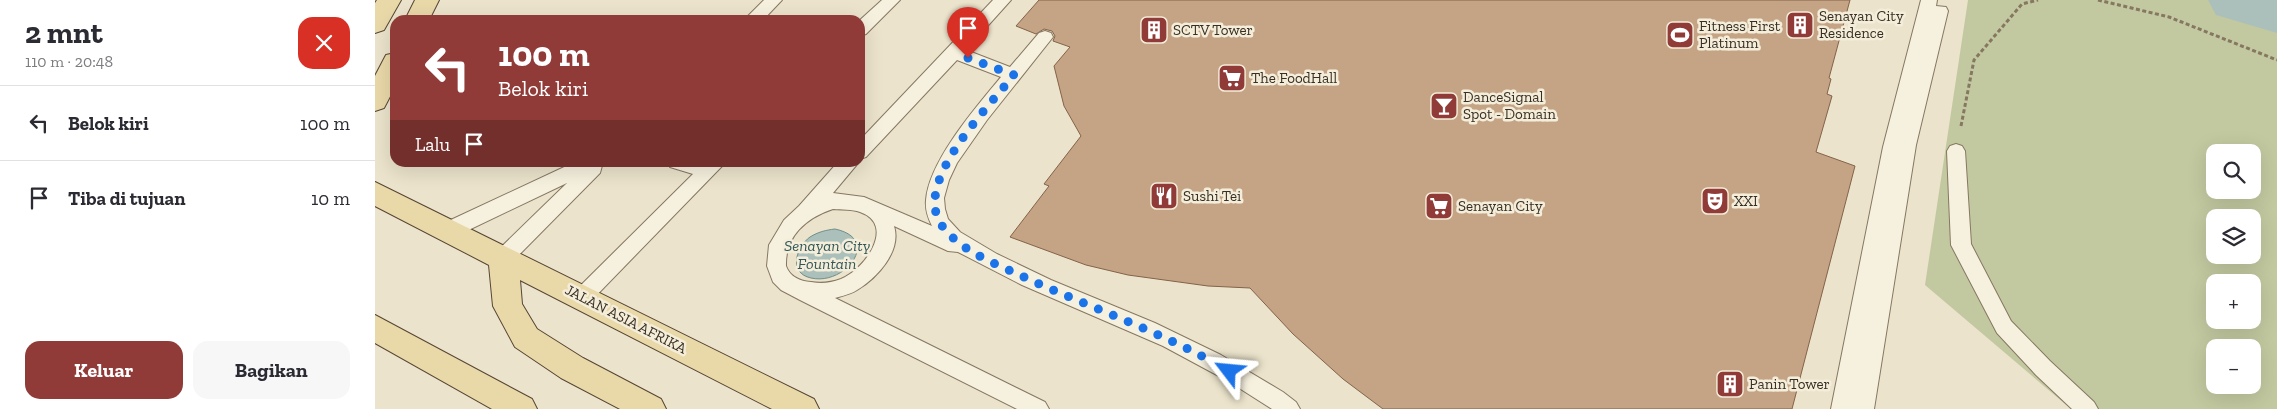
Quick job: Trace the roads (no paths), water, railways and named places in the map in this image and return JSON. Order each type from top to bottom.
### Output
[{"type":"main road","points":[[375,24],[389,0]]},
{"type":"main road","points":[[420,15],[427,0]]},
{"type":"main road","points":[[375,101],[390,72]]},
{"type":"main road","name":"JALAN ASIA AFRIKA","points":[[375,193],[803,409]]},
{"type":"main road","points":[[503,258],[508,306],[525,338],[572,368],[651,409]]},
{"type":"main road","points":[[375,328],[521,409]]},
{"type":"lane","points":[[758,15],[774,0]]},
{"type":"lane","points":[[865,25],[892,0]]},
{"type":"lane","points":[[865,147],[1003,0]]},
{"type":"lane","points":[[1842,409],[1892,147],[1929,0]]},
{"type":"lane","points":[[1863,409],[1907,145],[1941,8],[1940,0]]},
{"type":"lane","points":[[982,257],[952,237],[945,230],[937,216],[935,200],[938,183],[946,163],[1045,37]]},
{"type":"lane","points":[[953,52],[1014,75]]},
{"type":"lane","points":[[1956,151],[1961,245],[2004,327],[2043,368],[2087,409]]},
{"type":"lane","points":[[447,231],[583,167]]},
{"type":"lane","points":[[503,258],[595,167]]},
{"type":"lane","points":[[582,297],[712,167]]},
{"type":"lane","points":[[845,167],[787,229],[779,242],[775,258],[778,271],[782,277],[786,282],[799,290],[1038,409]]},
{"type":"lane","points":[[800,216],[816,207],[833,202],[851,201],[869,207],[1068,297],[1148,329],[1214,362],[1275,398],[1289,409]]},
{"type":"lane","points":[[799,290],[815,293],[833,291],[853,283],[869,272],[881,257],[887,241],[886,226],[879,214],[869,207]]},
{"type":"water","name":"Senayan City Fountain","points":[[835,229],[849,234],[856,242],[857,251],[853,260],[846,269],[824,279],[811,278],[804,275],[799,271],[797,259],[798,253],[805,241],[813,235]]},
{"type":"waterway","points":[[2237,0],[2277,11]]},
{"type":"place","name":"Senayan City Residence","points":[[1800,25]]},
{"type":"place","name":"SCTV Tower","points":[[1154,30]]},
{"type":"place","name":"Fitness First Platinum","points":[[1680,35]]},
{"type":"place","name":"The FoodHall","points":[[1232,78]]},
{"type":"place","name":"DanceSignal Spot - Domain","points":[[1444,106]]},
{"type":"place","name":"Sushi Tei","points":[[1164,196]]},
{"type":"place","name":"XXI","points":[[1715,201]]},
{"type":"place","name":"Senayan City","points":[[1439,206]]},
{"type":"place","name":"Panin Tower","points":[[1730,384]]}]
